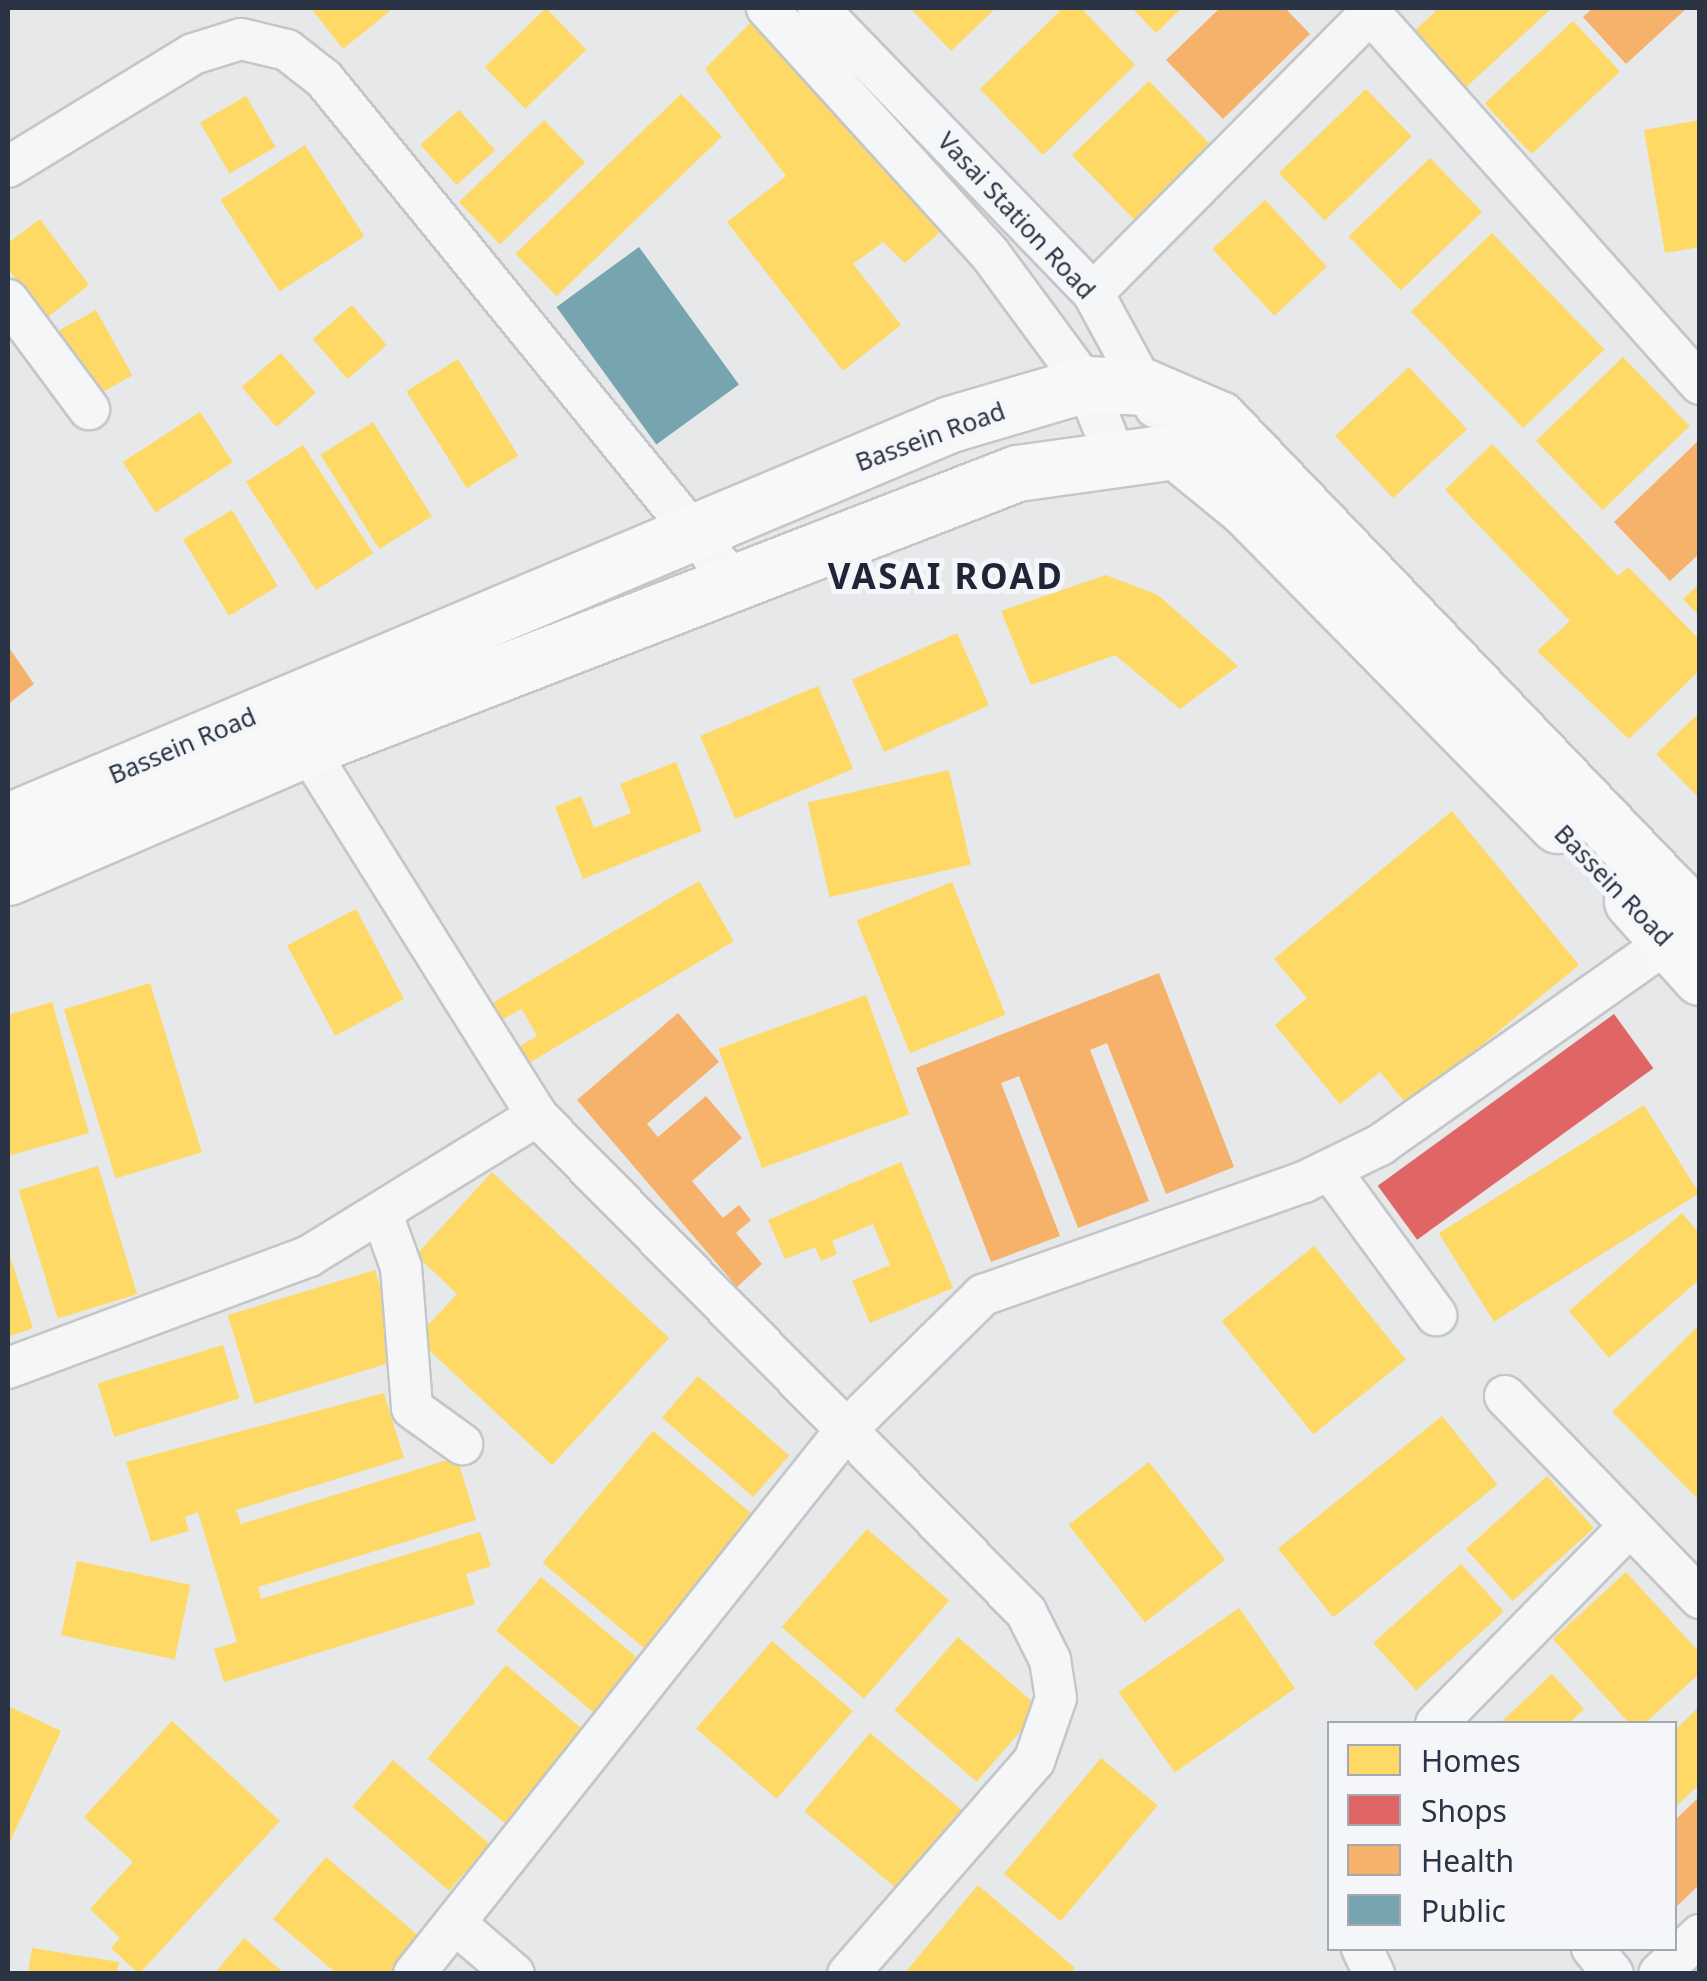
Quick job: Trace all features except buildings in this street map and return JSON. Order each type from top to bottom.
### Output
[{"type":"main road","name":"Bassein Road","points":[[8,874],[293,726],[690,531],[950,424],[1086,384],[1145,387],[1219,419],[1692,941]]},
{"type":"main road","name":"Bassein Road","points":[[8,820],[738,587],[1016,473],[1176,451],[1248,509],[1692,941]]},
{"type":"street","points":[[768,8],[990,254],[1086,384],[1116,459]]},
{"type":"street","name":"Vasai Station Road","points":[[818,8],[1093,292],[1176,451]]},
{"type":"street","points":[[1093,292],[1368,10],[1700,384]]},
{"type":"street","points":[[8,168],[193,54],[241,38],[287,50],[324,79],[738,587]]},
{"type":"street","points":[[8,300],[89,409]]},
{"type":"street","points":[[293,726],[538,1116],[1026,1612],[1056,1698],[1034,1761],[848,1974]]},
{"type":"street","points":[[414,1974],[457,1925],[845,1431],[983,1295],[1330,1170],[1692,941]]},
{"type":"street","points":[[8,1368],[309,1256],[384,1217],[538,1116]]},
{"type":"street","points":[[1330,1170],[1436,1315]]},
{"type":"street","points":[[384,1217],[402,1266],[412,1408],[462,1444]]},
{"type":"street","points":[[1505,1396],[1700,1598]]},
{"type":"street","points":[[1439,1721],[1630,1526]]},
{"type":"street","points":[[457,1925],[514,1974]]},
{"type":"street","points":[[1363,1951],[1374,1974]]},
{"type":"street","points":[[1594,1951],[1612,1974]]},
{"type":"district","name":"VASAI ROAD","points":[[946,576]]}]
